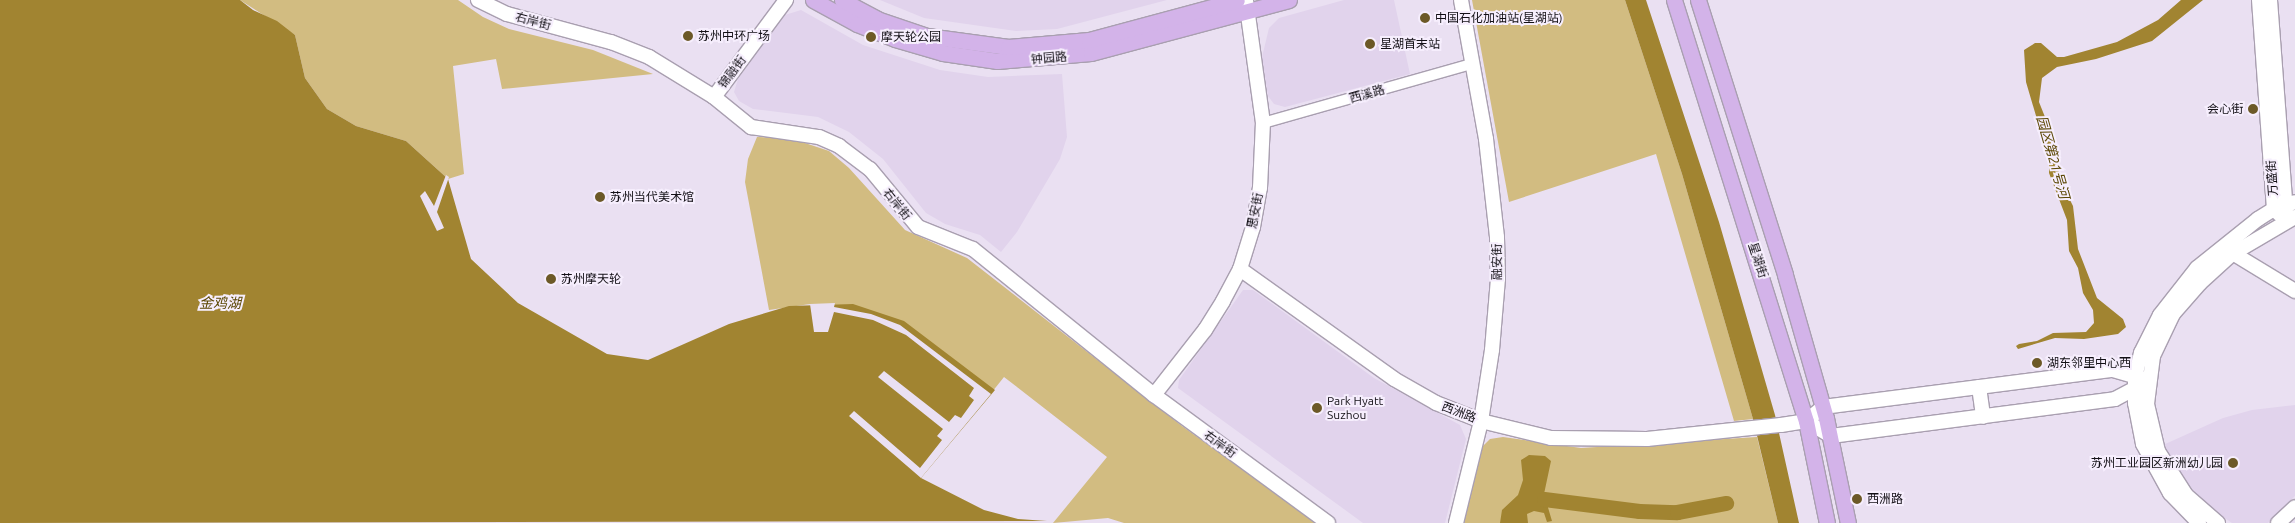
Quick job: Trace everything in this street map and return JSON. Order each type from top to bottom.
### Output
[{"type":"main road","name":"钟园路","points":[[812,0],[857,24],[909,44],[966,58],[997,61],[1091,53],[1247,6],[1289,0]]},
{"type":"main road","name":"钟园路","points":[[842,0],[878,18],[927,36],[1008,47],[1082,42],[1237,0]]},
{"type":"main road","name":"星湖街","points":[[1674,0],[1806,421],[1827,523]]},
{"type":"main road","name":"星湖街","points":[[1698,0],[1785,274],[1831,436],[1848,523]]},
{"type":"street","name":"右岸街","points":[[478,0],[506,14],[587,35],[649,57],[714,97],[751,127],[819,136],[839,146],[870,168],[914,223],[932,234],[973,250],[1154,395],[1328,523]]},
{"type":"street","name":"锦融街","points":[[714,97],[786,0]]},
{"type":"street","name":"融安街","points":[[1456,523],[1481,421],[1496,318],[1497,237],[1486,139],[1461,0]]},
{"type":"street","name":"万盛街","points":[[2259,0],[2285,205],[2290,219]]},
{"type":"street","name":"万盛街","points":[[2270,0],[2285,205]]},
{"type":"street","name":"思安街","points":[[1154,395],[1205,330],[1240,269],[1253,227],[1260,188],[1263,123],[1247,6]]},
{"type":"street","name":"西溪路","points":[[1263,123],[1472,64]]},
{"type":"street","points":[[2199,523],[2170,493],[2150,460],[2137,419],[2139,382],[2173,314],[2227,250],[2285,205]]},
{"type":"street","points":[[2227,250],[2290,219]]},
{"type":"street","points":[[2227,250],[2295,292]]},
{"type":"street","name":"西洲路","points":[[1240,269],[1394,379],[1436,403],[1481,421],[1515,431],[1580,441],[1647,439],[1806,421]]},
{"type":"street","points":[[2113,370],[2139,382],[2114,399],[1831,436],[1806,421],[1823,407],[2113,370]]},
{"type":"street","points":[[2139,382],[2150,426],[2165,465],[2186,495],[2218,523]]},
{"type":"street","points":[[1979,387],[1983,417]]},
{"type":"street","points":[[2278,523],[2295,507]]},
{"type":"shaded area","points":[[240,0],[458,0],[483,17],[509,29],[593,50],[653,74],[502,89],[496,59],[453,66],[464,174],[448,179],[406,141],[356,126],[327,109],[305,78],[295,35]]},
{"type":"shaded area","points":[[880,0],[1167,0],[1057,29],[1016,31],[924,18]]},
{"type":"shaded area","points":[[1344,0],[1394,0],[1410,74],[1285,107],[1274,104],[1268,96],[1262,57],[1269,28],[1279,18]]},
{"type":"shaded area","points":[[1472,0],[1625,0],[1682,174],[1753,419],[1734,421],[1656,154],[1509,202]]},
{"type":"shaded area","points":[[801,10],[863,45],[940,70],[988,77],[1062,74],[1067,137],[1060,159],[1017,232],[1001,252],[980,235],[945,224],[926,213],[883,159],[849,132],[818,117],[753,109],[739,101],[734,92],[738,79],[785,15]]},
{"type":"shaded area","points":[[757,137],[790,138],[829,151],[849,168],[905,230],[967,258],[1182,426],[1317,523],[1124,523],[1108,518],[1053,523],[1107,457],[1004,377],[988,397],[810,304],[769,310],[745,182],[748,159]]},
{"type":"shaded area","name":"Park Hyatt Suzhou","points":[[1243,290],[1253,290],[1374,378],[1460,425],[1466,439],[1445,523],[1363,523],[1178,388],[1179,380]]},
{"type":"shaded area","name":"苏州工业园区新洲幼儿园","points":[[2295,405],[2295,496],[2268,523],[2232,523],[2217,513],[2182,479],[2163,445],[2223,418],[2252,410]]},
{"type":"shaded area","points":[[1503,437],[1581,448],[1757,437],[1778,523],[1463,523],[1482,447],[1490,439]]},
{"type":"water","name":"金鸡湖","points":[[0,0],[240,0],[253,10],[277,21],[295,35],[305,78],[327,109],[356,126],[406,141],[448,179],[471,259],[518,303],[607,354],[648,360],[729,324],[789,306],[853,304],[904,321],[995,390],[921,478],[984,510],[1018,519],[1047,521],[0,523]]},
{"type":"water","points":[[1625,0],[1646,0],[1719,222],[1775,415],[1799,523],[1778,523],[1753,419],[1682,174]]},
{"type":"water","name":"园区第21号河","points":[[2181,0],[2203,0],[2152,41],[2096,59],[2057,67],[2042,78],[2039,102],[2049,127],[2061,182],[2073,206],[2078,249],[2097,298],[2123,319],[2126,327],[2118,334],[2084,339],[2055,338],[2018,349],[2016,346],[2019,344],[2037,341],[2053,333],[2086,332],[2094,323],[2093,310],[2083,293],[2078,268],[2069,251],[2067,220],[2049,173],[2049,160],[2026,82],[2024,50],[2035,43],[2041,43],[2057,57],[2064,57],[2117,42],[2158,20]]},
{"type":"water","points":[[1529,455],[1545,456],[1551,461],[1544,494],[1552,521],[1547,522],[1544,513],[1534,511],[1527,514],[1528,523],[1500,523],[1502,510],[1518,495],[1523,480],[1521,460]]},
{"type":"pier","points":[[446,175],[449,177],[437,212],[444,228],[437,231],[420,196],[425,191],[434,206]]},
{"type":"pier","points":[[835,303],[834,307],[871,314],[900,325],[991,394],[921,478],[849,416],[854,411],[920,468],[942,440],[937,436],[943,429],[878,377],[884,371],[949,422],[955,415],[961,418],[974,400],[969,396],[974,388],[906,335],[873,320],[834,312],[828,332],[814,332],[810,304]]},
{"type":"waterway","points":[[1544,499],[1639,511],[1677,512],[1726,503]]},
{"type":"place","name":"中国石化加油站(星湖站)","points":[[1425,18]]},
{"type":"place","name":"苏州中环广场","points":[[688,36]]},
{"type":"place","name":"摩天轮公园","points":[[871,37]]},
{"type":"place","name":"星湖首末站","points":[[1370,44]]},
{"type":"place","name":"会心街","points":[[2253,109]]},
{"type":"place","name":"苏州当代美术馆","points":[[600,197]]},
{"type":"place","name":"苏州摩天轮","points":[[551,279]]},
{"type":"place","name":"湖东邻里中心西","points":[[2037,363]]},
{"type":"place","name":"Park Hyatt Suzhou","points":[[1317,408]]},
{"type":"place","name":"苏州工业园区新洲幼儿园","points":[[2233,463]]},
{"type":"place","name":"西洲路","points":[[1857,499]]}]
